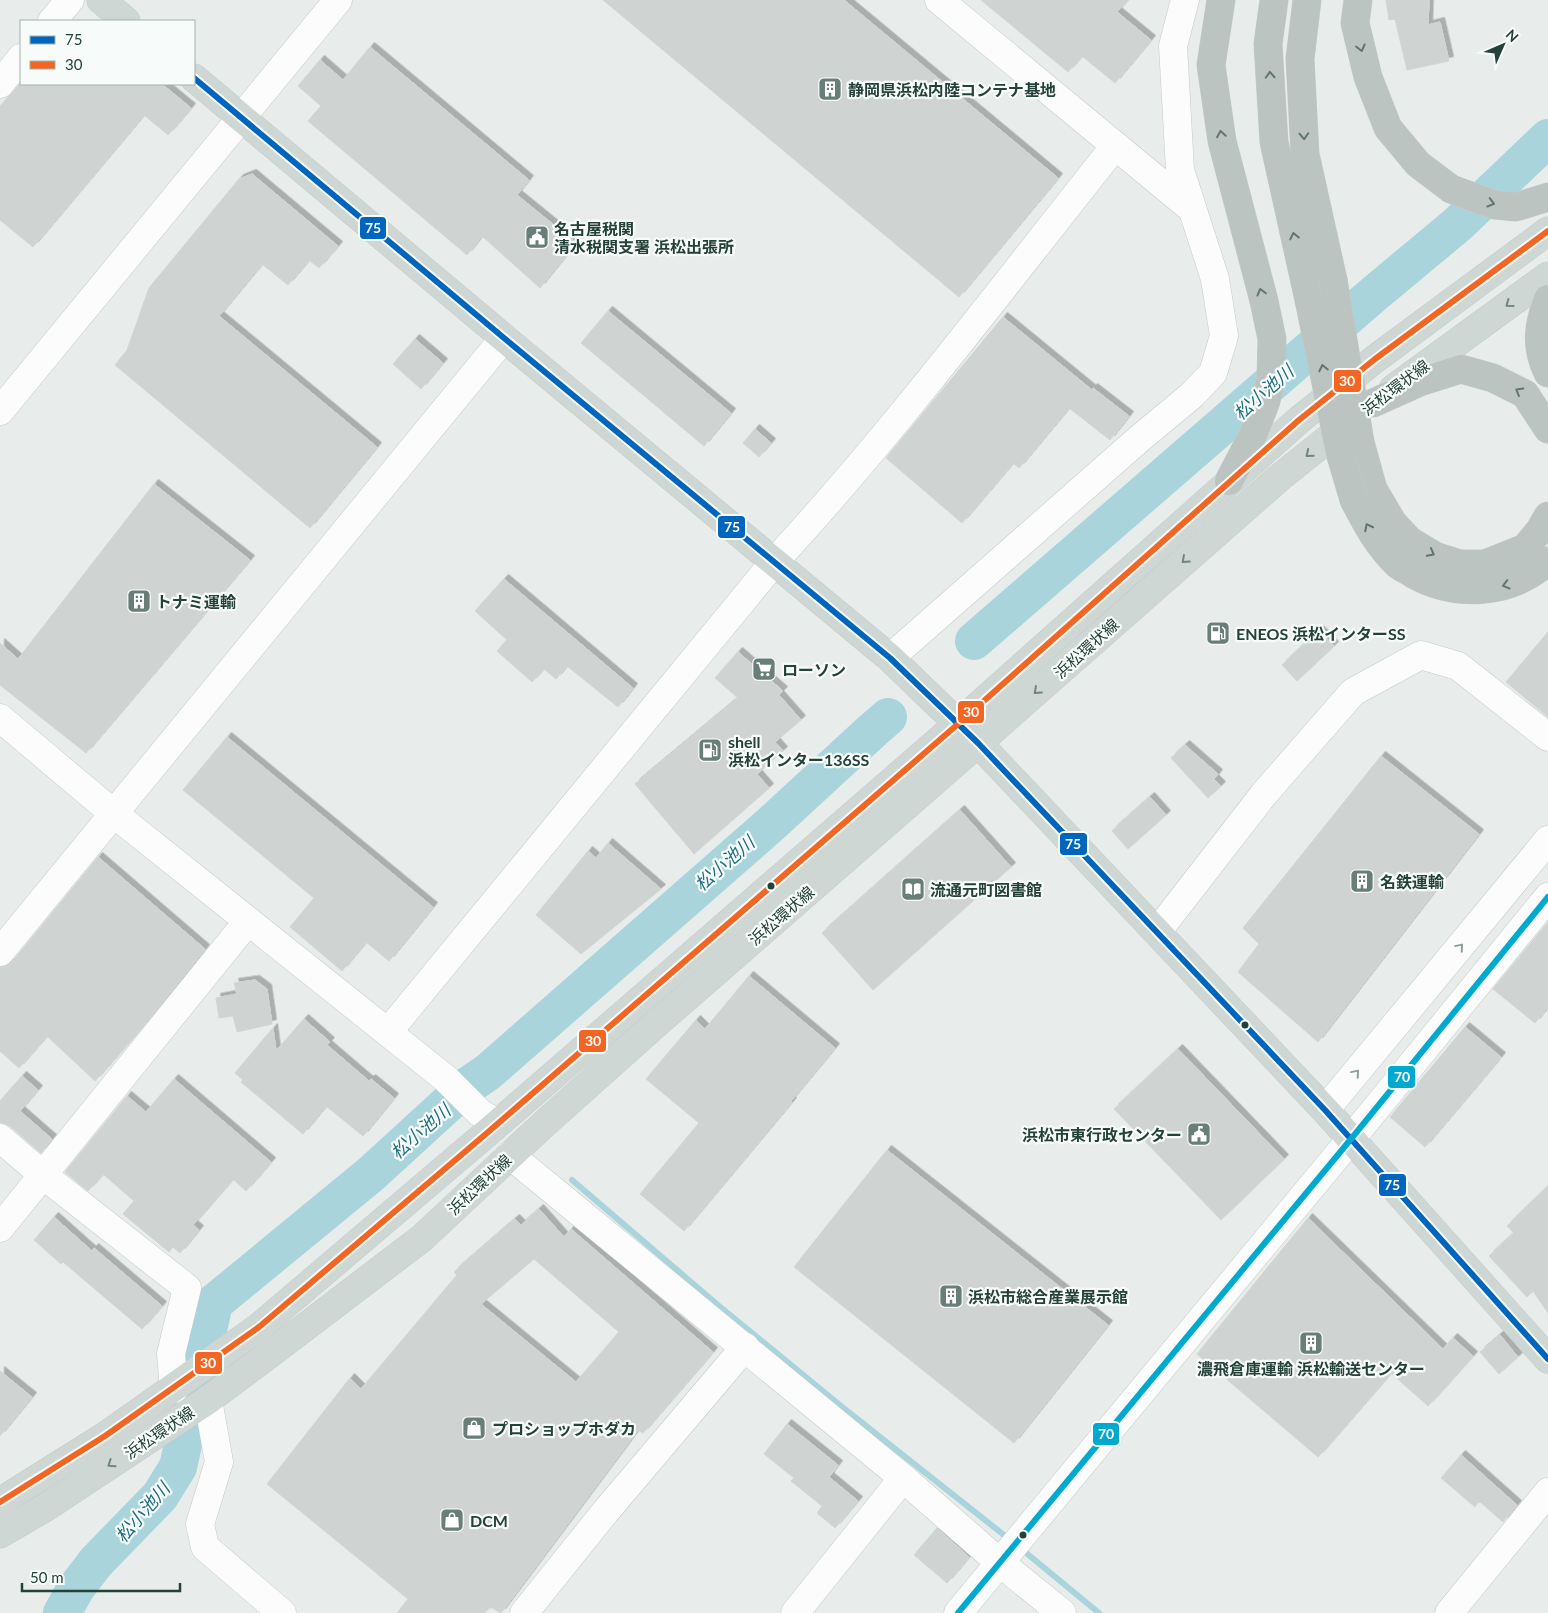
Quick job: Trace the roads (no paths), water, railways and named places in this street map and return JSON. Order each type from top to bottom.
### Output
[{"type":"highway","points":[[1221,0],[1211,65],[1221,132],[1272,339],[1270,377],[1266,401],[1253,435],[1229,481]]},
{"type":"highway","points":[[1274,0],[1268,44],[1274,142],[1341,456],[1354,500],[1373,537],[1398,565],[1423,579],[1452,589],[1483,590],[1511,584],[1541,568],[1548,561]]},
{"type":"highway","points":[[1307,0],[1300,59],[1305,154],[1333,280],[1360,442],[1373,489],[1393,523],[1410,541],[1435,556],[1460,564],[1485,564],[1525,548],[1540,530],[1548,516]]},
{"type":"highway","points":[[1358,0],[1355,23],[1368,78],[1388,128],[1418,164],[1451,189],[1495,205],[1516,207],[1540,200]]},
{"type":"highway","points":[[1548,299],[1538,332],[1541,360],[1548,373]]},
{"type":"highway","points":[[1373,403],[1420,382],[1461,369],[1493,378],[1525,394],[1548,430]]},
{"type":"main road","points":[[101,0],[125,20]]},
{"type":"main road","points":[[195,79],[890,658],[978,743],[1325,1110],[1548,1359]]},
{"type":"main road","name":"浜松環状線","points":[[0,1502],[105,1436],[259,1327],[489,1118],[958,724],[1299,420],[1375,359],[1548,231]]},
{"type":"main road","name":"浜松環状線","points":[[0,1534],[48,1506],[208,1400],[422,1238],[510,1155],[664,1016],[1279,478],[1373,403],[1548,276]]},
{"type":"street","points":[[53,20],[70,0]]},
{"type":"street","points":[[0,411],[338,0]]},
{"type":"street","points":[[939,0],[1192,209]]},
{"type":"street","points":[[890,658],[1139,438],[1192,395],[1213,372],[1224,336],[1215,279],[1180,170],[1173,46],[1184,0]]},
{"type":"street","points":[[0,84],[20,59]]},
{"type":"street","points":[[388,1032],[775,561],[821,512],[919,393],[1116,146]]},
{"type":"street","points":[[0,952],[504,338]]},
{"type":"street","points":[[1157,932],[1264,794],[1353,692],[1421,655],[1458,666],[1548,737]]},
{"type":"street","points":[[0,718],[113,813],[388,1032],[489,1118]]},
{"type":"street","points":[[1325,1110],[1548,840]]},
{"type":"street","points":[[958,1613],[1351,1139],[1548,897]]},
{"type":"street","points":[[0,1228],[248,921]]},
{"type":"street","points":[[0,1138],[43,1175],[187,1288],[171,1354],[174,1389]]},
{"type":"street","points":[[510,1155],[903,1478],[1012,1548],[1062,1613]]},
{"type":"street","points":[[524,1613],[745,1347]]},
{"type":"street","points":[[208,1400],[219,1462],[200,1524],[205,1547],[282,1613]]},
{"type":"street","points":[[795,1613],[903,1478]]},
{"type":"street","points":[[1448,1613],[1548,1492]]},
{"type":"waterway","name":"松小池川","points":[[974,641],[1374,294],[1458,224],[1548,138]]},
{"type":"waterway","name":"松小池川","points":[[62,1613],[76,1588],[96,1562],[160,1496],[178,1467],[214,1303],[371,1174],[466,1087],[488,1072],[771,824],[888,717]]},
{"type":"waterway","points":[[572,1180],[719,1306],[841,1406],[1009,1539]]},
{"type":"waterway","points":[[1019,1547],[1099,1613]]},
{"type":"place","name":"静岡県浜松内陸コンテナ基地","points":[[830,89]]},
{"type":"place","name":"名古屋税関 清水税関支署 浜松出張所","points":[[537,237]]},
{"type":"place","name":"トナミ運輸","points":[[139,601]]},
{"type":"place","name":"ENEOS 浜松インターSS","points":[[1218,633]]},
{"type":"place","name":"ローソン","points":[[764,669]]},
{"type":"place","name":"shell 浜松インター136SS","points":[[710,750]]},
{"type":"place","name":"名鉄運輸","points":[[1362,881]]},
{"type":"place","name":"流通元町図書館","points":[[913,889]]},
{"type":"place","name":"浜松市東行政センター","points":[[1199,1134]]},
{"type":"place","name":"浜松市総合産業展示館","points":[[951,1296]]},
{"type":"place","name":"濃飛倉庫運輸 浜松輸送センター","points":[[1311,1343]]},
{"type":"place","name":"プロショップホダカ","points":[[474,1428]]},
{"type":"place","name":"DCM","points":[[452,1520]]}]
